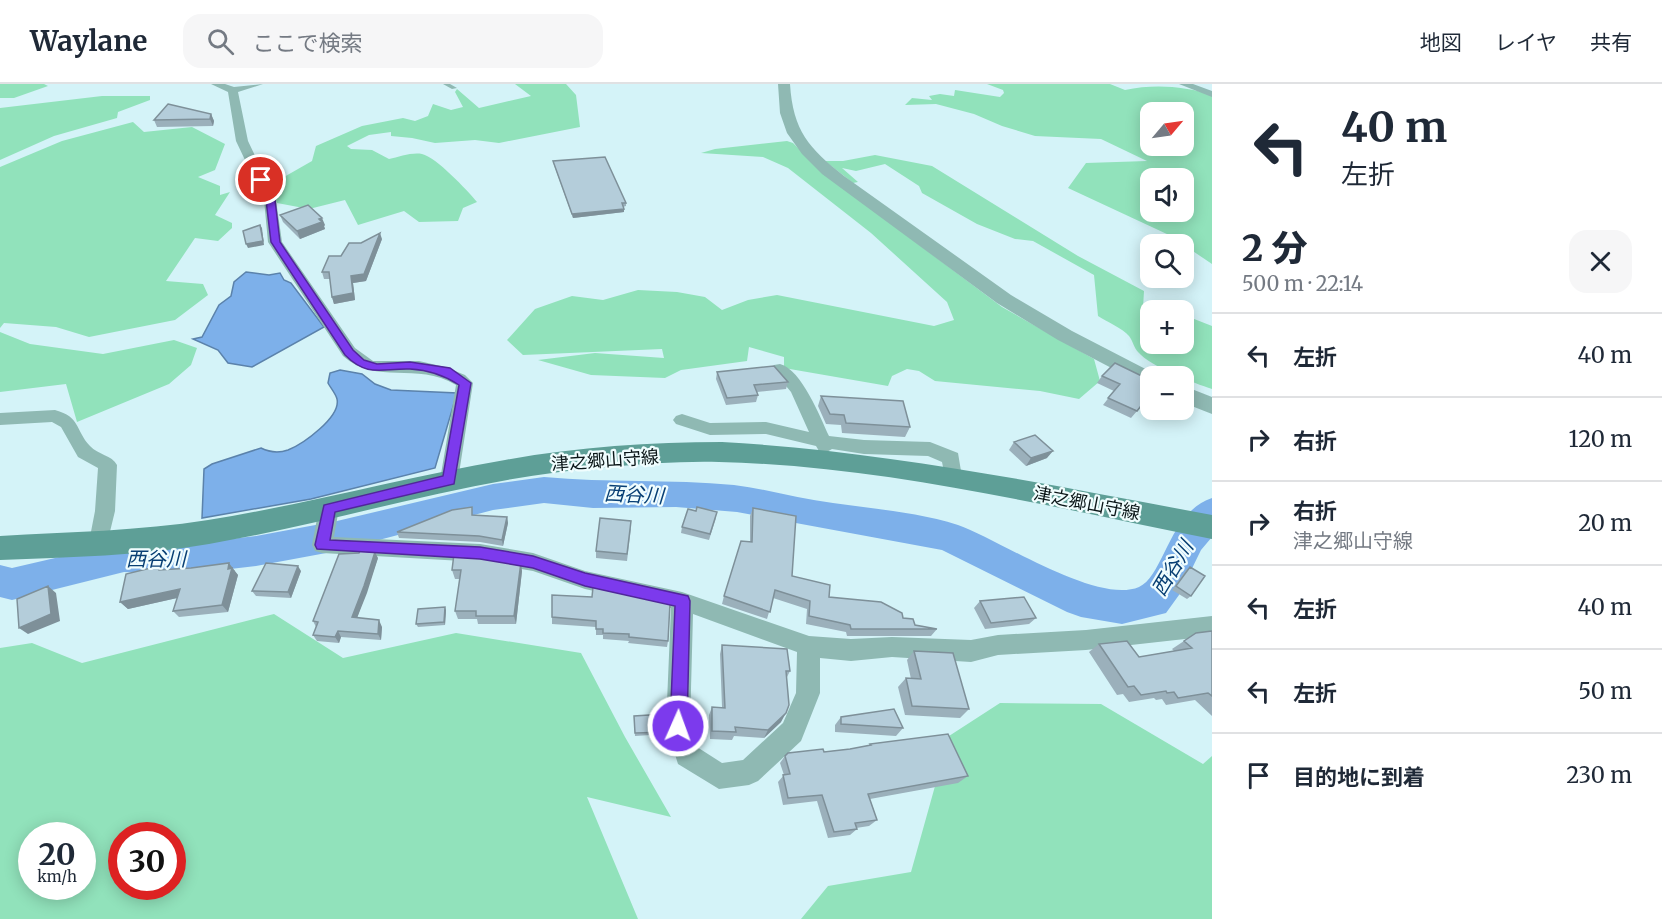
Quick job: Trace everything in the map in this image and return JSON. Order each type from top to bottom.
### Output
[{"type":"main road","name":"津之郷山守線","points":[[0,548],[208,533],[449,480],[540,465],[618,457],[734,452],[826,451],[1212,527]]},
{"type":"street","points":[[216,84],[233,90],[258,84]]},
{"type":"street","points":[[784,84],[786,116],[797,138],[821,164],[982,285],[1090,350],[1140,374]]},
{"type":"street","points":[[1184,84],[1212,94]]},
{"type":"street","points":[[233,90],[242,141],[270,200],[275,242],[349,352],[360,363],[376,368],[410,365],[446,371],[465,383],[449,480]]},
{"type":"street","points":[[780,369],[798,390],[826,451]]},
{"type":"street","points":[[1194,398],[1212,406]]},
{"type":"street","points":[[0,419],[55,416],[68,423],[84,453],[108,465],[105,511],[99,542]]},
{"type":"street","points":[[682,420],[710,429],[766,428],[826,451]]},
{"type":"street","points":[[329,508],[322,545],[480,553],[533,562],[585,580],[682,601],[809,646],[851,650],[892,647],[971,651],[998,645],[1086,640],[1212,626]]},
{"type":"street","points":[[682,601],[678,726],[687,755],[719,776],[749,772],[792,732],[808,693],[809,646]]},
{"type":"lane","points":[[447,84],[454,88]]},
{"type":"green space","points":[[0,84],[44,84],[48,86],[14,98],[0,98]]},
{"type":"green space","points":[[515,84],[566,84],[576,95],[580,127],[499,143],[475,140],[435,143],[391,136],[391,132],[369,135],[347,146],[351,149],[372,150],[389,159],[410,154],[428,156],[459,182],[477,202],[463,208],[458,221],[419,222],[404,211],[358,225],[345,200],[309,209],[277,203],[270,185],[312,161],[316,146],[362,126],[403,118],[415,121],[428,116],[433,104],[451,110],[463,107],[455,92],[457,89],[479,108],[531,96]]},
{"type":"green space","points":[[987,84],[1110,84],[1125,90],[1169,87],[1212,95],[1212,264],[1194,252],[1194,234],[1167,234],[1141,222],[1194,222],[1194,168],[1140,168],[1140,222],[1068,188],[1086,163],[1147,161],[1101,139],[1035,136],[974,114],[936,104],[905,105],[912,98],[932,100],[929,96],[940,94],[954,96],[955,90],[1000,97],[1004,93],[1003,90]]},
{"type":"green space","points":[[102,96],[150,96],[150,100],[118,112],[117,118],[54,136],[0,160],[0,108]]},
{"type":"green space","points":[[133,122],[144,132],[192,127],[225,144],[215,170],[198,177],[220,186],[220,195],[230,192],[215,215],[232,223],[232,228],[218,241],[195,238],[166,281],[203,284],[208,295],[175,320],[89,337],[56,327],[4,323],[0,328],[0,167],[62,141]]},
{"type":"green space","points":[[787,141],[793,143],[822,172],[1002,307],[1094,359],[1100,381],[1079,399],[1040,391],[935,381],[919,371],[907,369],[892,376],[888,386],[784,368],[784,357],[749,347],[747,361],[681,370],[665,378],[591,375],[538,360],[595,353],[664,358],[662,349],[523,355],[507,340],[535,309],[572,296],[603,300],[638,290],[677,292],[705,297],[722,310],[748,300],[777,295],[934,326],[954,320],[947,302],[871,233],[788,168],[763,157],[701,153],[715,149]]},
{"type":"green space","points":[[875,155],[932,166],[1078,256],[1144,291],[1143,300],[1140,300],[1140,354],[1126,333],[1098,316],[1094,275],[1033,241],[1015,239],[977,224],[922,193],[919,186],[885,164],[856,171],[842,168],[858,182],[853,183],[825,161],[843,161]]},
{"type":"green space","points":[[1194,319],[1212,326],[1212,389],[1194,383],[1194,366],[1158,366],[1140,354],[1194,354]]},
{"type":"green space","points":[[0,332],[30,344],[103,354],[174,340],[197,348],[191,365],[169,384],[77,422],[66,384],[0,392]]},
{"type":"green space","points":[[274,614],[343,658],[456,633],[581,653],[625,737],[671,817],[587,797],[638,919],[0,919],[0,648],[32,643],[82,663]]},
{"type":"green space","points":[[1000,703],[1101,704],[1203,764],[1212,756],[1212,919],[801,919],[828,886],[911,872],[949,736]]},
{"type":"water","points":[[246,272],[269,275],[280,273],[284,280],[291,283],[324,327],[252,367],[228,363],[218,350],[193,339],[202,337],[219,305],[231,296],[234,282]]},
{"type":"water","points":[[340,370],[362,374],[375,384],[391,390],[457,393],[435,468],[311,499],[202,518],[204,469],[212,464],[261,448],[281,452],[303,442],[320,429],[333,414],[337,406],[337,399],[328,383],[330,373]]},
{"type":"building","points":[[168,104],[211,114],[210,119],[154,120]]},
{"type":"building","points":[[605,157],[626,203],[622,203],[624,209],[572,214],[553,161]]},
{"type":"building","points":[[308,205],[322,218],[319,219],[322,222],[297,231],[280,215]]},
{"type":"building","points":[[260,225],[263,241],[246,244],[243,231]]},
{"type":"building","points":[[380,233],[364,274],[351,276],[353,293],[332,297],[329,272],[322,272],[329,256],[341,256],[349,243],[361,243]]},
{"type":"building","points":[[1115,363],[1140,375],[1140,407],[1137,411],[1108,398],[1120,384],[1102,376]]},
{"type":"building","points":[[774,366],[788,382],[754,385],[758,395],[727,398],[717,372]]},
{"type":"building","points":[[821,396],[903,401],[910,427],[846,423],[844,415],[830,414]]},
{"type":"building","points":[[1035,435],[1053,451],[1031,458],[1014,442]]},
{"type":"building","points":[[472,507],[472,515],[507,517],[502,540],[479,536],[397,532],[452,510]]},
{"type":"building","points":[[697,507],[717,512],[710,534],[682,527],[688,509],[696,511]]},
{"type":"building","points":[[753,508],[796,516],[792,576],[830,585],[829,597],[881,602],[902,613],[903,618],[913,619],[915,625],[937,629],[851,629],[850,625],[809,616],[810,601],[775,590],[770,612],[724,596],[741,541],[752,542]]},
{"type":"building","points":[[600,518],[631,521],[627,554],[596,551]]},
{"type":"building","points":[[360,551],[375,552],[352,617],[379,620],[378,634],[338,631],[335,637],[313,635],[318,622],[313,621],[339,554],[359,553]]},
{"type":"building","points":[[454,554],[521,562],[514,616],[476,616],[476,611],[455,611],[461,570],[452,570]]},
{"type":"building","points":[[229,563],[228,569],[232,568],[222,605],[173,611],[180,589],[120,602],[126,574],[159,566],[159,570]]},
{"type":"building","points":[[266,563],[298,566],[288,592],[252,591]]},
{"type":"building","points":[[1190,567],[1205,576],[1191,596],[1176,586]]},
{"type":"building","points":[[48,586],[51,614],[19,628],[17,599]]},
{"type":"building","points":[[593,587],[670,603],[668,641],[629,637],[629,634],[603,633],[603,629],[596,629],[596,621],[552,617],[552,595],[592,597]]},
{"type":"building","points":[[1024,597],[1036,618],[991,623],[980,601]]},
{"type":"building","points":[[445,607],[444,622],[416,624],[418,609]]},
{"type":"building","points":[[1212,631],[1212,696],[1208,693],[1178,698],[1174,692],[1167,693],[1166,691],[1141,695],[1134,686],[1128,687],[1099,644],[1127,641],[1139,657],[1192,648],[1184,641],[1196,633]]},
{"type":"building","points":[[722,645],[787,649],[790,671],[786,671],[789,705],[786,713],[768,730],[735,727],[736,732],[712,731],[712,707],[725,708]]},
{"type":"building","points":[[914,651],[953,653],[969,709],[912,706],[906,678],[921,679]]},
{"type":"building","points":[[894,709],[903,728],[841,724],[841,717]]},
{"type":"building","points":[[665,714],[667,732],[635,733],[634,716]]},
{"type":"building","points":[[948,734],[968,776],[868,794],[877,820],[855,823],[857,829],[834,832],[822,795],[788,798],[783,775],[790,774],[785,756],[788,753],[850,749],[870,744]]},
{"type":"waterway","name":"西谷川","points":[[0,581],[12,584],[124,557],[179,560],[256,551],[337,536],[493,497],[544,490],[593,495],[676,494],[737,499],[949,537],[1081,600],[1122,607],[1152,601],[1166,584],[1187,541],[1212,512]]},
{"type":"route","points":[[261,180],[270,200],[275,242],[349,352],[360,363],[376,368],[410,365],[446,371],[465,383],[449,480],[329,508],[322,545],[480,553],[533,562],[585,580],[682,601],[678,726]]}]
